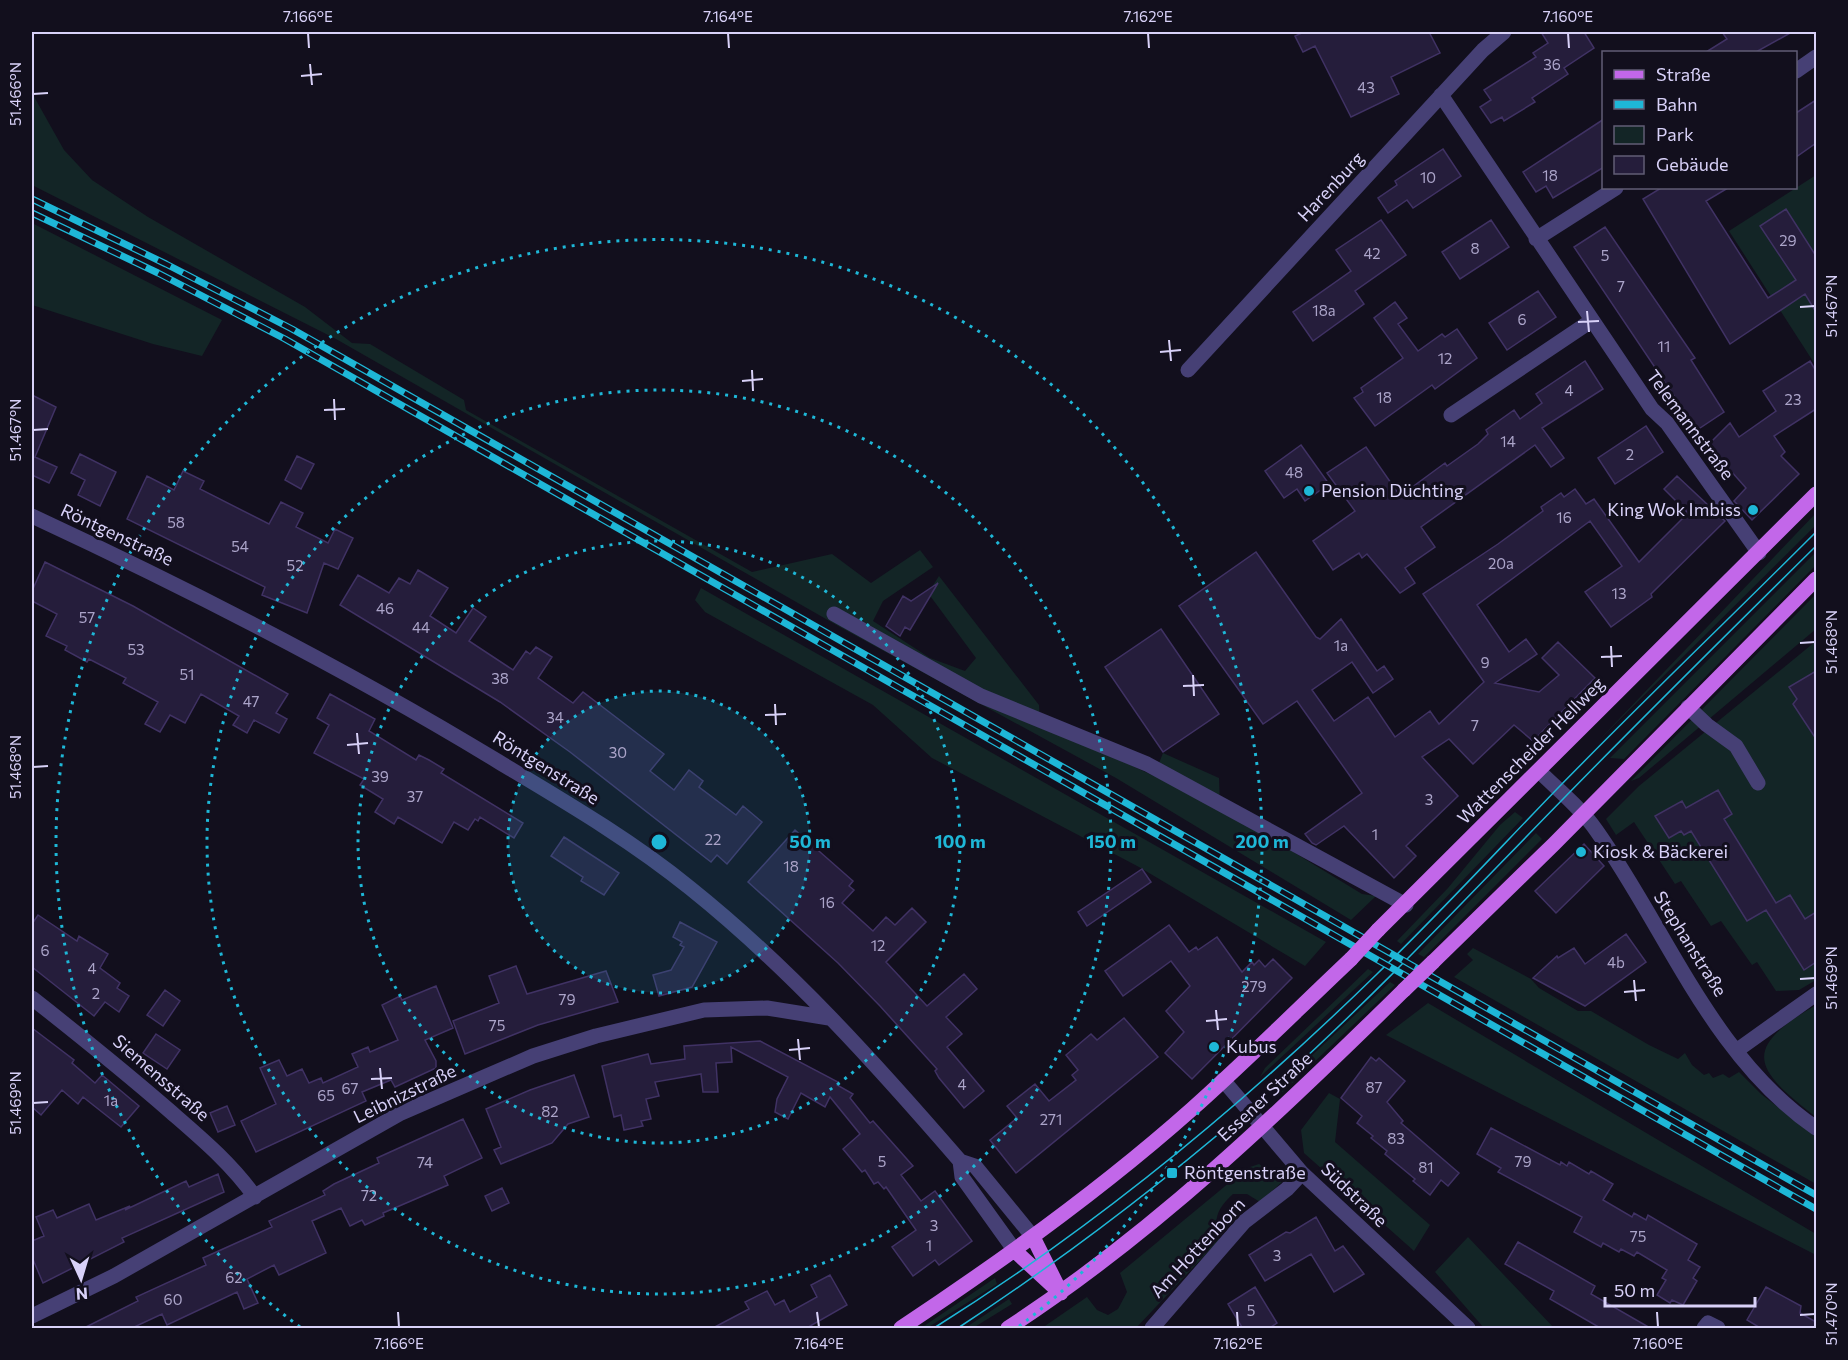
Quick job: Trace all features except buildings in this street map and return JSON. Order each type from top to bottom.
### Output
[{"type":"main road","name":"Wattenscheider Hellweg","points":[[1223,1080],[1406,905],[1816,494]]},
{"type":"main road","points":[[1583,814],[1816,579]]},
{"type":"main road","name":"Essener Straße","points":[[1008,1329],[1061,1293],[1178,1201],[1262,1126],[1583,814]]},
{"type":"main road","points":[[901,1329],[1034,1237],[1131,1160],[1223,1080]]},
{"type":"main road","points":[[1034,1237],[1061,1293]]},
{"type":"main road","points":[[1015,1251],[1061,1293]]},
{"type":"street","name":"Harenburg","points":[[1188,370],[1441,95],[1504,32]]},
{"type":"street","points":[[1797,70],[1816,57]]},
{"type":"street","name":"Telemannstraße","points":[[1441,95],[1590,321],[1652,409],[1667,423],[1759,552]]},
{"type":"street","points":[[1536,239],[1614,189]]},
{"type":"street","points":[[1451,415],[1590,321]]},
{"type":"street","name":"Röntgenstraße","points":[[32,516],[145,569],[326,662],[420,714],[598,823],[689,887],[754,942],[885,1074],[960,1161],[975,1166],[1034,1237]]},
{"type":"street","points":[[834,614],[981,696],[1147,764],[1406,905]]},
{"type":"street","points":[[1688,707],[1707,725],[1736,746],[1758,783]]},
{"type":"street","name":"Stephanstraße","points":[[1539,771],[1596,830],[1736,1051],[1787,1106],[1816,1128]]},
{"type":"street","points":[[1736,1051],[1816,994]]},
{"type":"street","name":"Siemensstraße","points":[[32,998],[101,1051],[182,1122],[239,1174],[255,1197]]},
{"type":"street","name":"Leibnizstraße","points":[[32,1316],[114,1276],[401,1113],[533,1056],[596,1036],[704,1010],[767,1008],[829,1018]]},
{"type":"street","name":"Südstraße","points":[[1223,1080],[1302,1173],[1468,1329]]},
{"type":"street","name":"Röntgenstraße","points":[[960,1161],[962,1177],[1015,1251]]},
{"type":"street","name":"Am Hottenborn","points":[[1152,1329],[1244,1222],[1287,1189],[1302,1173]]},
{"type":"street","points":[[1704,1329],[1708,1323],[1718,1329]]},
{"type":"green space","points":[[32,93],[64,150],[92,180],[148,217],[305,307],[352,343],[370,344],[464,400],[466,410],[752,572],[832,554],[871,583],[920,550],[933,567],[883,601],[873,621],[930,658],[965,671],[976,658],[928,593],[939,576],[1039,705],[1040,723],[1154,776],[1163,753],[1219,778],[1220,807],[1362,894],[1376,896],[1351,920],[1116,778],[840,627],[336,339],[32,185]]},
{"type":"green space","points":[[1816,175],[1816,366],[1729,231]]},
{"type":"green space","points":[[32,223],[222,320],[202,356],[153,344],[32,305]]},
{"type":"green space","points":[[1816,513],[1816,525],[1599,740]]},
{"type":"green space","points":[[1816,552],[1816,565],[1624,759],[1610,758]]},
{"type":"green space","points":[[701,588],[1326,942],[1305,966],[1139,867],[932,758],[873,705],[705,612],[695,600]]},
{"type":"green space","points":[[1816,594],[1816,629],[1639,778],[1631,781]]},
{"type":"green space","points":[[1816,641],[1816,980],[1799,990],[1776,991],[1757,962],[1752,965],[1721,921],[1711,926],[1681,881],[1675,884],[1634,822],[1616,835],[1606,819],[1639,786]]},
{"type":"green space","points":[[1515,812],[1523,818],[1401,944],[1397,941],[1448,888],[1500,825]]},
{"type":"green space","points":[[1536,833],[1542,839],[1424,957],[1418,954]]},
{"type":"green space","points":[[1473,948],[1531,979],[1539,988],[1578,1011],[1591,1011],[1678,1059],[1685,1053],[1692,1065],[1704,1075],[1709,1073],[1713,1078],[1723,1074],[1729,1078],[1739,1072],[1761,1094],[1816,1137],[1816,1184],[1454,977],[1473,960],[1467,954]]},
{"type":"green space","points":[[1368,969],[1373,972],[1260,1077],[1265,1068]]},
{"type":"green space","points":[[1390,982],[1395,985],[1285,1090],[1280,1094],[1272,1093]]},
{"type":"green space","points":[[1428,1003],[1816,1234],[1816,1255],[1386,1035]]},
{"type":"green space","points":[[1816,1005],[1816,1117],[1779,1085],[1769,1072],[1764,1060],[1766,1047],[1775,1034]]},
{"type":"green space","points":[[1329,1093],[1340,1099],[1335,1142],[1430,1225],[1414,1251],[1304,1153],[1301,1130]]},
{"type":"green space","points":[[1259,1164],[1283,1181],[1260,1202],[1247,1194],[1233,1194],[1228,1199],[1218,1214],[1216,1226],[1219,1240],[1136,1328],[1042,1328],[1087,1297],[1097,1310],[1108,1315],[1118,1309],[1127,1292],[1120,1273],[1247,1168]]},
{"type":"green space","points":[[1468,1237],[1554,1328],[1484,1328],[1435,1272]]},
{"type":"green space","points":[[995,1278],[997,1284],[927,1328],[921,1328]]},
{"type":"green space","points":[[1009,1299],[1012,1304],[973,1328],[965,1328]]},
{"type":"tram line","points":[[934,1328],[1052,1249],[1109,1207],[1220,1118],[1273,1071],[1400,951],[1557,789],[1816,532]]},
{"type":"tram line","points":[[958,1328],[1124,1210],[1282,1079],[1390,976],[1627,734],[1816,546]]},
{"type":"railway","points":[[32,199],[292,329],[1816,1195]]},
{"type":"railway","points":[[32,213],[158,273],[285,339],[1816,1209]]},
{"type":"place","name":"Pension Düchting","points":[[1309,491]]},
{"type":"place","name":"King Wok Imbiss","points":[[1753,510]]},
{"type":"place","name":"Kiosk & Bäckerei","points":[[1581,852]]},
{"type":"place","name":"Kubus","points":[[1214,1047]]},
{"type":"place","name":"Röntgenstraße","points":[[1172,1173]]}]
